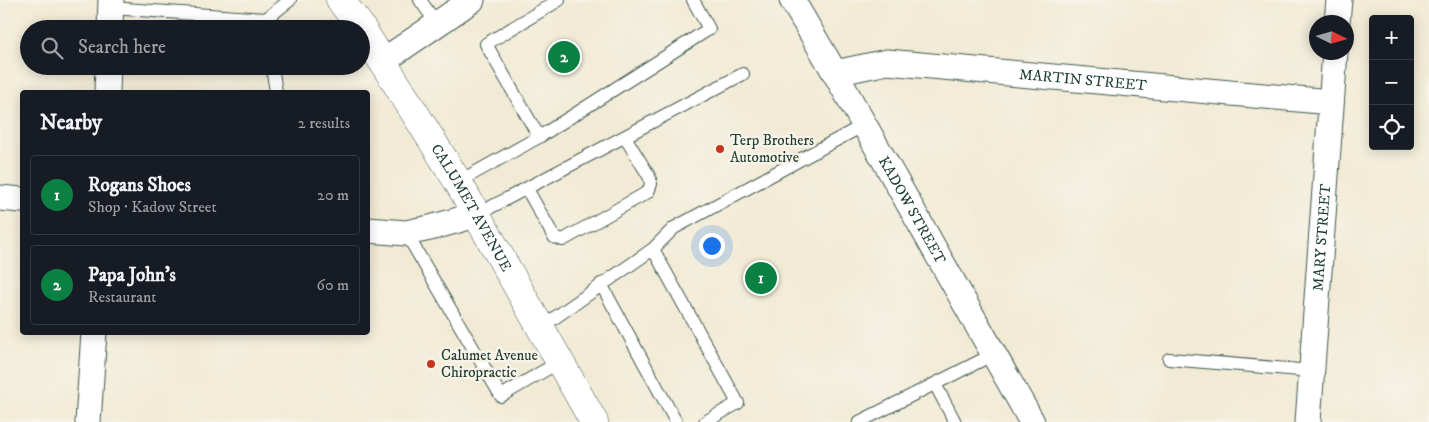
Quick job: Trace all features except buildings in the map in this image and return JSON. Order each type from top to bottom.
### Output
[{"type":"main road","name":"CALUMET AVENUE","points":[[340,0],[356,20]]},
{"type":"main road","name":"CALUMET AVENUE","points":[[370,41],[458,182],[594,422]]},
{"type":"street","points":[[383,61],[472,0]]},
{"type":"street","name":"KADOW STREET","points":[[792,0],[1032,422]]},
{"type":"street","points":[[1338,15],[1339,0]]},
{"type":"street","name":"MARY STREET","points":[[1308,422],[1334,60]]},
{"type":"street","name":"MARTIN STREET","points":[[835,73],[887,62],[1331,102]]},
{"type":"street","points":[[107,90],[108,75]]},
{"type":"street","points":[[0,198],[20,200]]},
{"type":"street","points":[[370,230],[406,233],[476,215]]},
{"type":"street","points":[[88,422],[94,335]]},
{"type":"lane","points":[[271,20],[290,0]]},
{"type":"lane","points":[[420,0],[437,24]]},
{"type":"lane","points":[[539,137],[486,44],[559,0]]},
{"type":"lane","points":[[458,182],[539,137],[709,29],[693,0]]},
{"type":"lane","points":[[110,12],[215,20]]},
{"type":"lane","points":[[476,215],[743,74]]},
{"type":"lane","points":[[273,75],[276,90]]},
{"type":"lane","points":[[540,328],[653,249],[674,228],[864,125]]},
{"type":"lane","points":[[527,189],[554,237],[563,240],[648,192],[651,184],[649,176],[625,137]]},
{"type":"lane","points":[[406,233],[502,396],[559,362]]},
{"type":"lane","points":[[653,249],[738,403],[705,422]]},
{"type":"lane","points":[[602,284],[676,422]]},
{"type":"lane","points":[[859,422],[994,354]]},
{"type":"lane","points":[[1170,359],[1312,371]]},
{"type":"lane","points":[[935,384],[955,422]]},
{"type":"place","name":"Papa John's","points":[[564,57]]},
{"type":"place","name":"Terp Brothers Automotive","points":[[720,149]]},
{"type":"place","name":"Rogans Shoes","points":[[761,278]]},
{"type":"place","name":"Calumet Avenue Chiropractic","points":[[431,364]]}]
